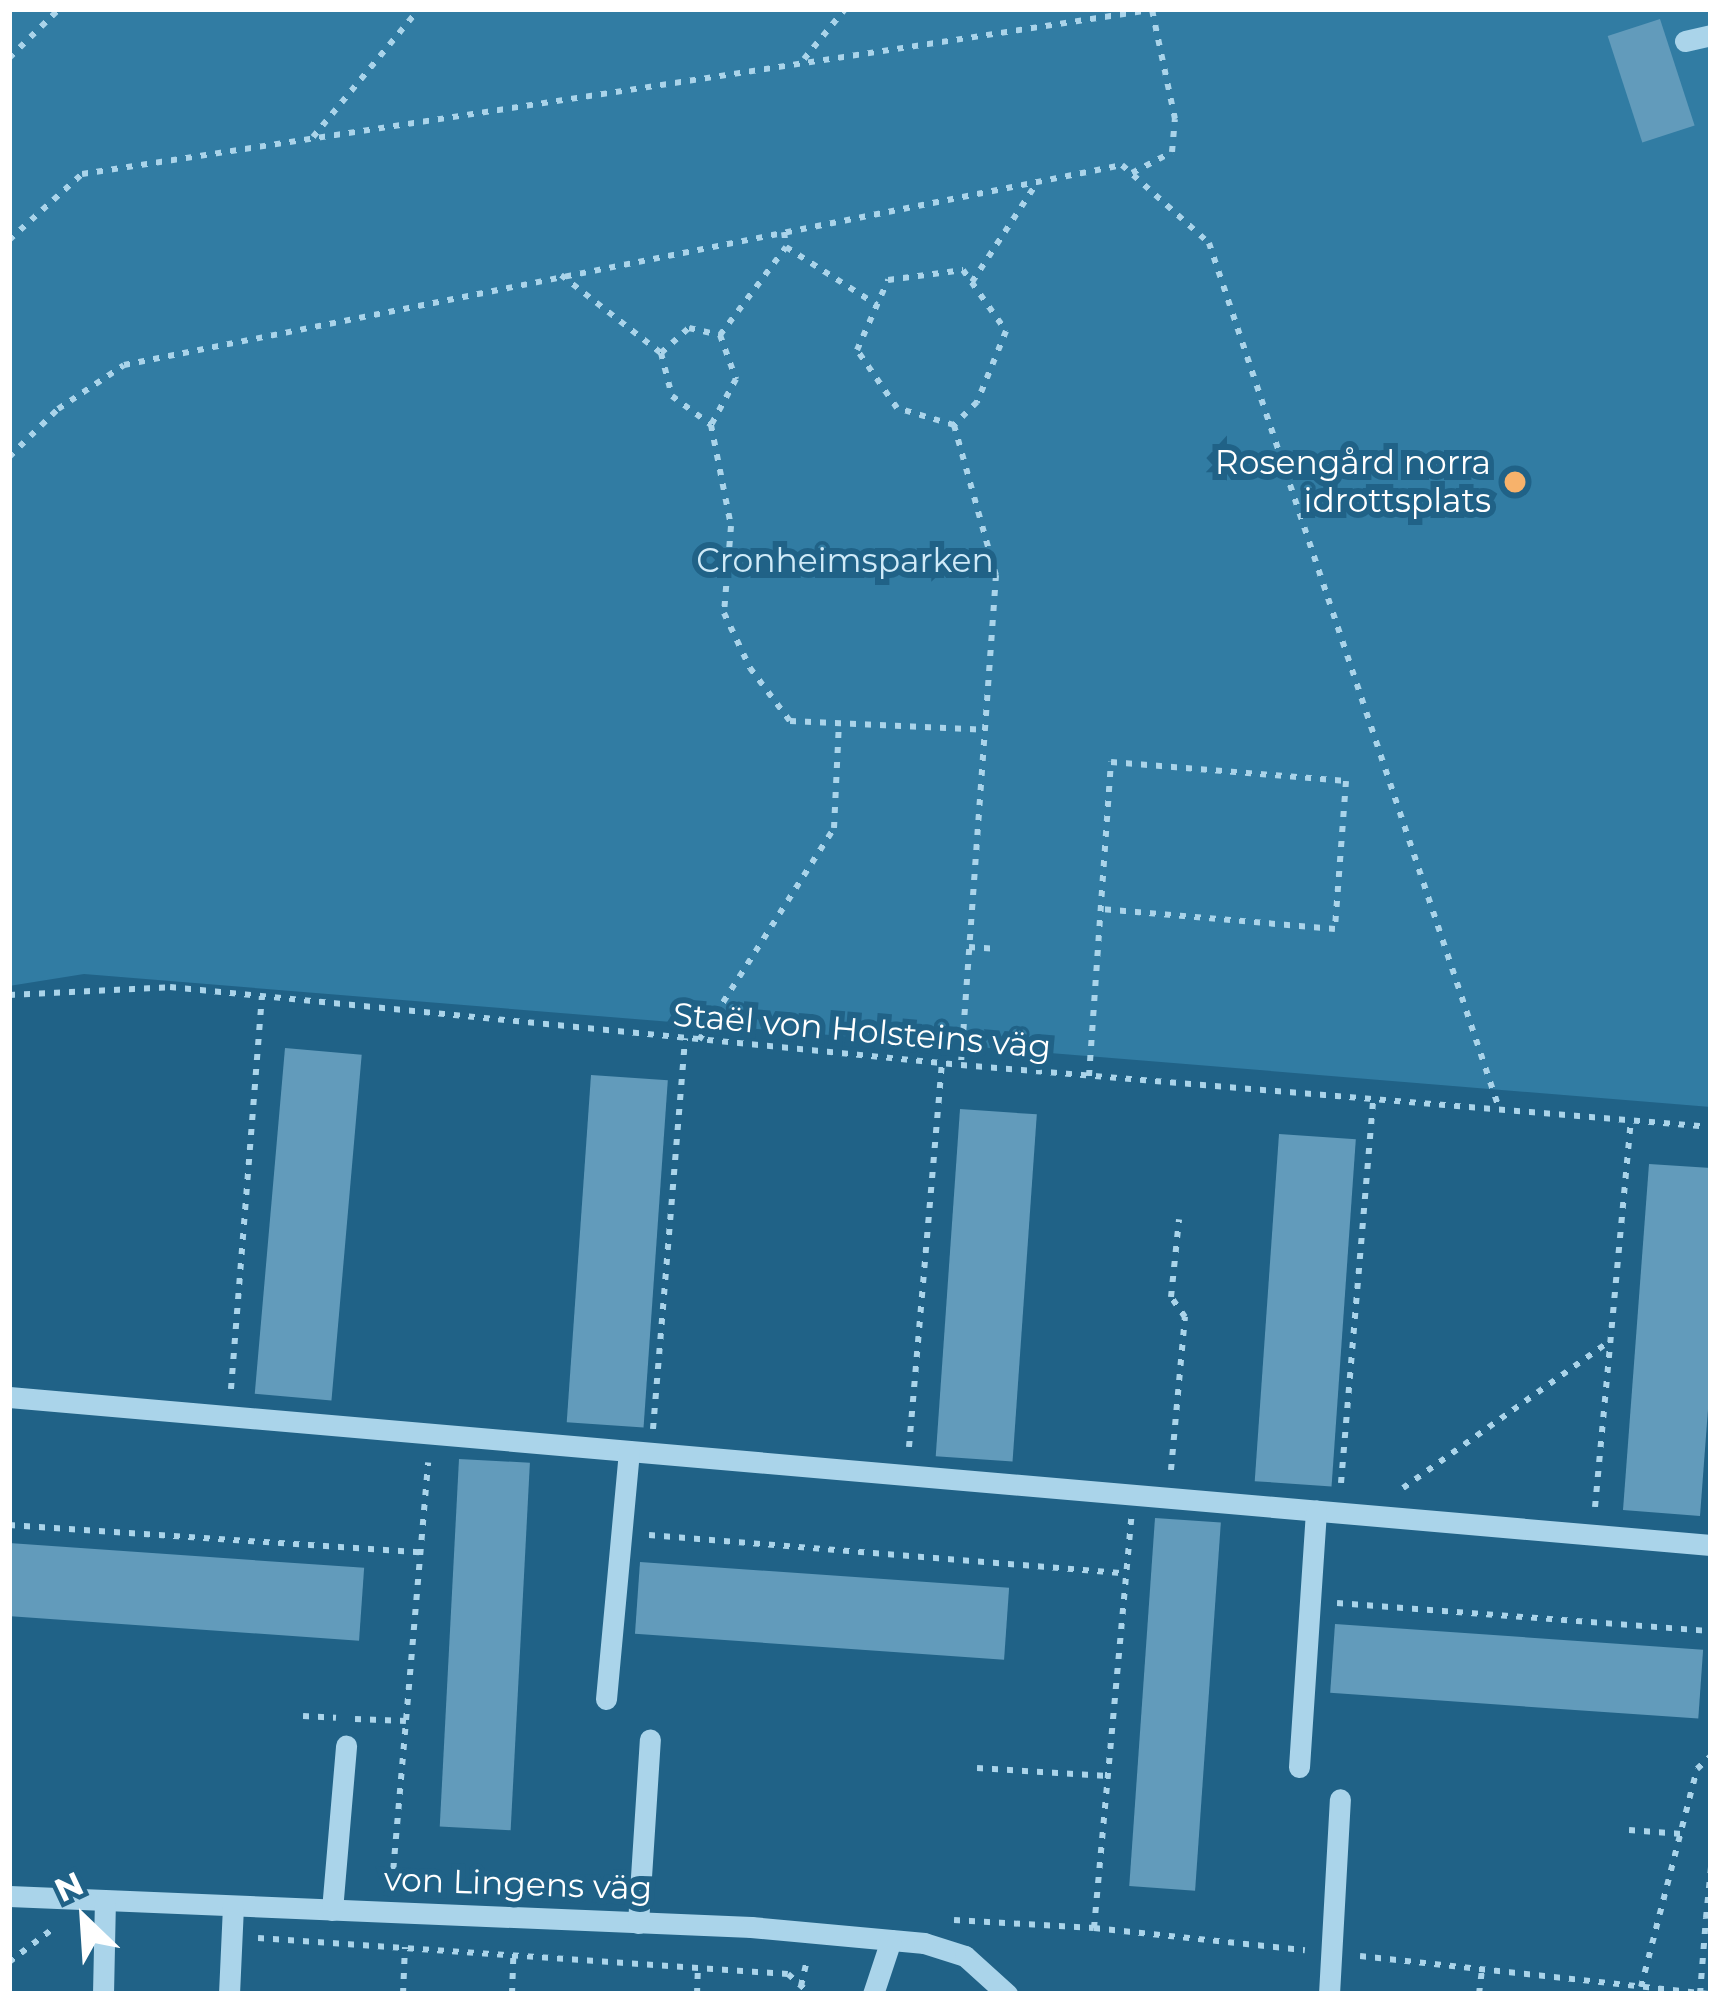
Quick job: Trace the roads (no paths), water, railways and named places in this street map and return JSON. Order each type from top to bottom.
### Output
[{"type":"street","points":[[1685,41],[1711,35]]},
{"type":"street","points":[[9,1397],[1711,1545]]},
{"type":"street","points":[[606,1699],[621,1533],[640,1452]]},
{"type":"street","points":[[1299,1767],[1310,1601],[1336,1512]]},
{"type":"street","points":[[638,1922],[650,1739]]},
{"type":"street","points":[[332,1910],[346,1746]]},
{"type":"street","points":[[1329,1994],[1340,1798]]},
{"type":"street","name":"von Lingens väg","points":[[9,1896],[638,1922],[891,1940],[965,1956],[1007,1994]]},
{"type":"street","points":[[103,1994],[105,1900]]},
{"type":"street","points":[[229,1994],[233,1906]]},
{"type":"street","points":[[874,1994],[891,1940]]},
{"type":"place","name":"Rosengård norra idrottsplats","points":[[1515,482]]},
{"type":"park label","name":"Cronheimsparken","points":[[845,561]]}]
